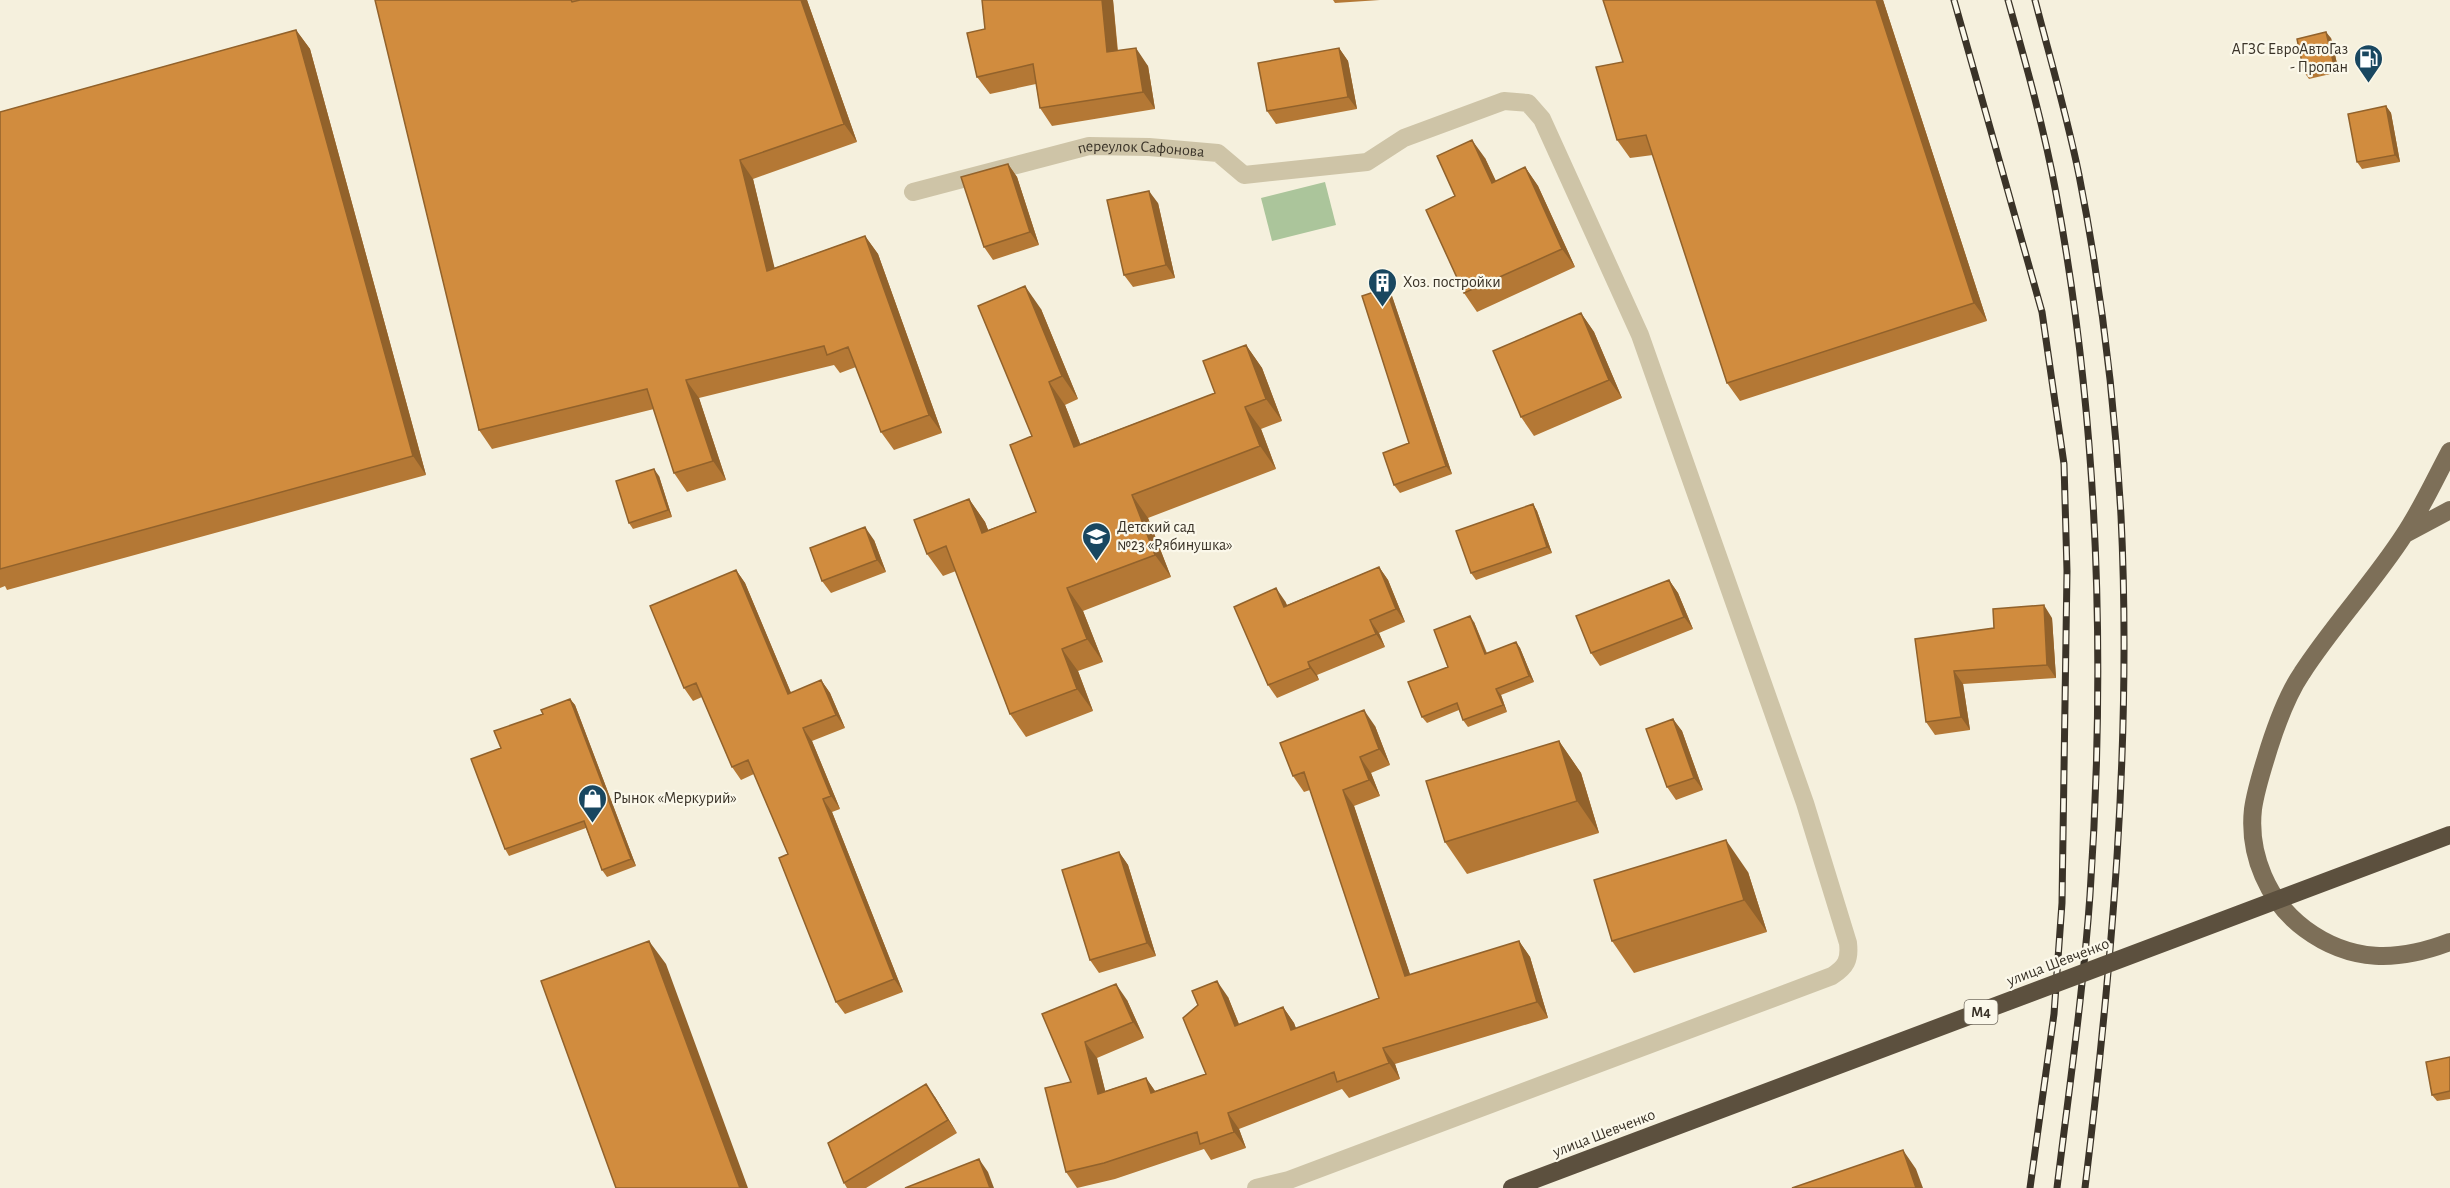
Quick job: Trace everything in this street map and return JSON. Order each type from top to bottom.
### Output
[{"type":"highway","name":"улица Шевченко","points":[[1512,1188],[2450,835]]},
{"type":"main road","points":[[2450,451],[2405,534],[2300,675],[2276,726],[2253,810],[2256,856],[2271,891],[2292,918],[2325,942],[2366,956],[2394,957],[2421,953],[2450,942]]},
{"type":"main road","points":[[2405,534],[2450,510]]},
{"type":"street","name":"переулок Сафонова","points":[[913,192],[1089,146],[1149,147],[1218,153],[1244,175],[1367,162],[1404,138],[1504,101],[1528,103],[1542,119],[1640,335],[1805,804],[1848,944],[1849,957],[1844,969],[1832,976],[1290,1184]]},
{"type":"street","points":[[1256,1188],[1290,1184]]},
{"type":"green space","points":[[1325,182],[1336,225],[1272,241],[1261,198]]},
{"type":"building","points":[[375,0],[571,0],[572,2],[580,0],[801,0],[844,124],[740,160],[767,271],[865,236],[929,415],[881,432],[848,347],[827,355],[824,346],[686,380],[713,461],[674,473],[647,389],[479,430]]},
{"type":"building","points":[[982,0],[1102,0],[1107,52],[1136,48],[1143,92],[1040,108],[1033,64],[977,77],[967,33],[985,29]]},
{"type":"building","points":[[1603,0],[1876,0],[1974,303],[1727,383],[1646,135],[1617,140],[1596,67],[1623,62]]},
{"type":"building","points":[[296,30],[413,456],[0,569],[0,112]]},
{"type":"building","points":[[2326,32],[2334,65],[2304,72],[2297,39]]},
{"type":"building","points":[[1339,48],[1348,97],[1267,111],[1258,63]]},
{"type":"building","points":[[2386,106],[2395,155],[2357,162],[2348,114]]},
{"type":"building","points":[[1472,140],[1492,183],[1525,167],[1562,249],[1464,293],[1426,210],[1455,196],[1437,156]]},
{"type":"building","points":[[1008,164],[1030,232],[984,247],[961,177]]},
{"type":"building","points":[[1149,191],[1166,265],[1124,275],[1107,200]]},
{"type":"building","points":[[1025,286],[1062,376],[1049,382],[1074,447],[1215,393],[1203,361],[1246,345],[1266,399],[1245,407],[1260,446],[1132,495],[1155,555],[1067,588],[1087,639],[1062,649],[1077,689],[1010,714],[946,546],[927,554],[914,520],[969,499],[982,533],[1036,512],[1010,445],[1032,436],[978,306]]},
{"type":"building","points":[[1386,288],[1446,466],[1394,485],[1383,453],[1409,443],[1362,296]]},
{"type":"building","points":[[1581,313],[1609,380],[1521,417],[1493,351]]},
{"type":"building","points":[[654,469],[668,510],[629,523],[616,481]]},
{"type":"building","points":[[1533,504],[1547,547],[1471,573],[1456,531]]},
{"type":"building","points":[[865,527],[877,560],[822,581],[810,548]]},
{"type":"building","points":[[1379,567],[1396,609],[1370,620],[1376,634],[1308,662],[1310,668],[1268,685],[1234,607],[1276,588],[1284,607]]},
{"type":"building","points":[[736,570],[788,694],[821,680],[836,715],[803,728],[831,796],[823,799],[894,979],[836,1002],[779,858],[788,854],[748,760],[732,767],[696,683],[684,688],[650,606]]},
{"type":"building","points":[[1669,580],[1684,617],[1591,653],[1576,616]]},
{"type":"building","points":[[2044,605],[2047,665],[1954,671],[1961,717],[1926,722],[1915,639],[1994,628],[1993,609]]},
{"type":"building","points":[[1470,616],[1485,654],[1516,642],[1529,676],[1496,689],[1503,705],[1463,720],[1457,703],[1422,717],[1408,682],[1448,667],[1434,630]]},
{"type":"building","points":[[570,699],[631,859],[602,870],[584,821],[505,849],[471,759],[501,748],[494,731],[543,714],[541,710]]},
{"type":"building","points":[[1364,710],[1379,749],[1360,757],[1369,780],[1343,790],[1405,976],[1519,941],[1537,1002],[1383,1048],[1389,1063],[1337,1082],[1334,1072],[1228,1113],[1234,1132],[1200,1144],[1197,1132],[1104,1163],[1066,1172],[1045,1088],[1071,1082],[1042,1014],[1116,984],[1133,1022],[1085,1042],[1098,1094],[1146,1078],[1151,1093],[1206,1074],[1183,1018],[1198,1005],[1192,991],[1217,981],[1235,1026],[1283,1007],[1291,1030],[1379,998],[1304,772],[1293,776],[1280,743]]},
{"type":"building","points":[[1673,719],[1694,778],[1667,787],[1646,729]]},
{"type":"building","points":[[1559,741],[1577,801],[1445,842],[1426,781]]},
{"type":"building","points":[[1726,840],[1744,900],[1612,941],[1594,880]]},
{"type":"building","points":[[1119,852],[1147,943],[1090,960],[1062,870]]},
{"type":"building","points":[[649,941],[740,1188],[616,1188],[541,981]]},
{"type":"building","points":[[2450,1057],[2450,1091],[2432,1095],[2426,1062]]},
{"type":"building","points":[[926,1084],[948,1120],[844,1183],[828,1143]]},
{"type":"building","points":[[1903,1150],[1916,1188],[1792,1188]]},
{"type":"building","points":[[979,1159],[990,1188],[905,1188]]},
{"type":"railway","points":[[1954,0],[2042,312],[2064,464],[2067,571],[2062,903],[2054,1014],[2030,1188]]},
{"type":"railway","points":[[2008,0],[2046,144],[2070,280],[2082,367],[2095,542],[2098,631],[2097,719],[2090,895],[2080,1005],[2057,1188]]},
{"type":"railway","points":[[2035,0],[2064,109],[2087,217],[2111,388],[2121,516],[2124,600],[2122,768],[2104,1020],[2085,1188]]},
{"type":"place","name":"АГЗС ЕвроАвтоГаз - Пропан","points":[[2369,84]]},
{"type":"place","name":"Хоз. постройки","points":[[1382,308]]},
{"type":"place","name":"Детский сад №23 «Рябинушка»","points":[[1096,562]]},
{"type":"place","name":"Рынок «Меркурий»","points":[[592,824]]}]
